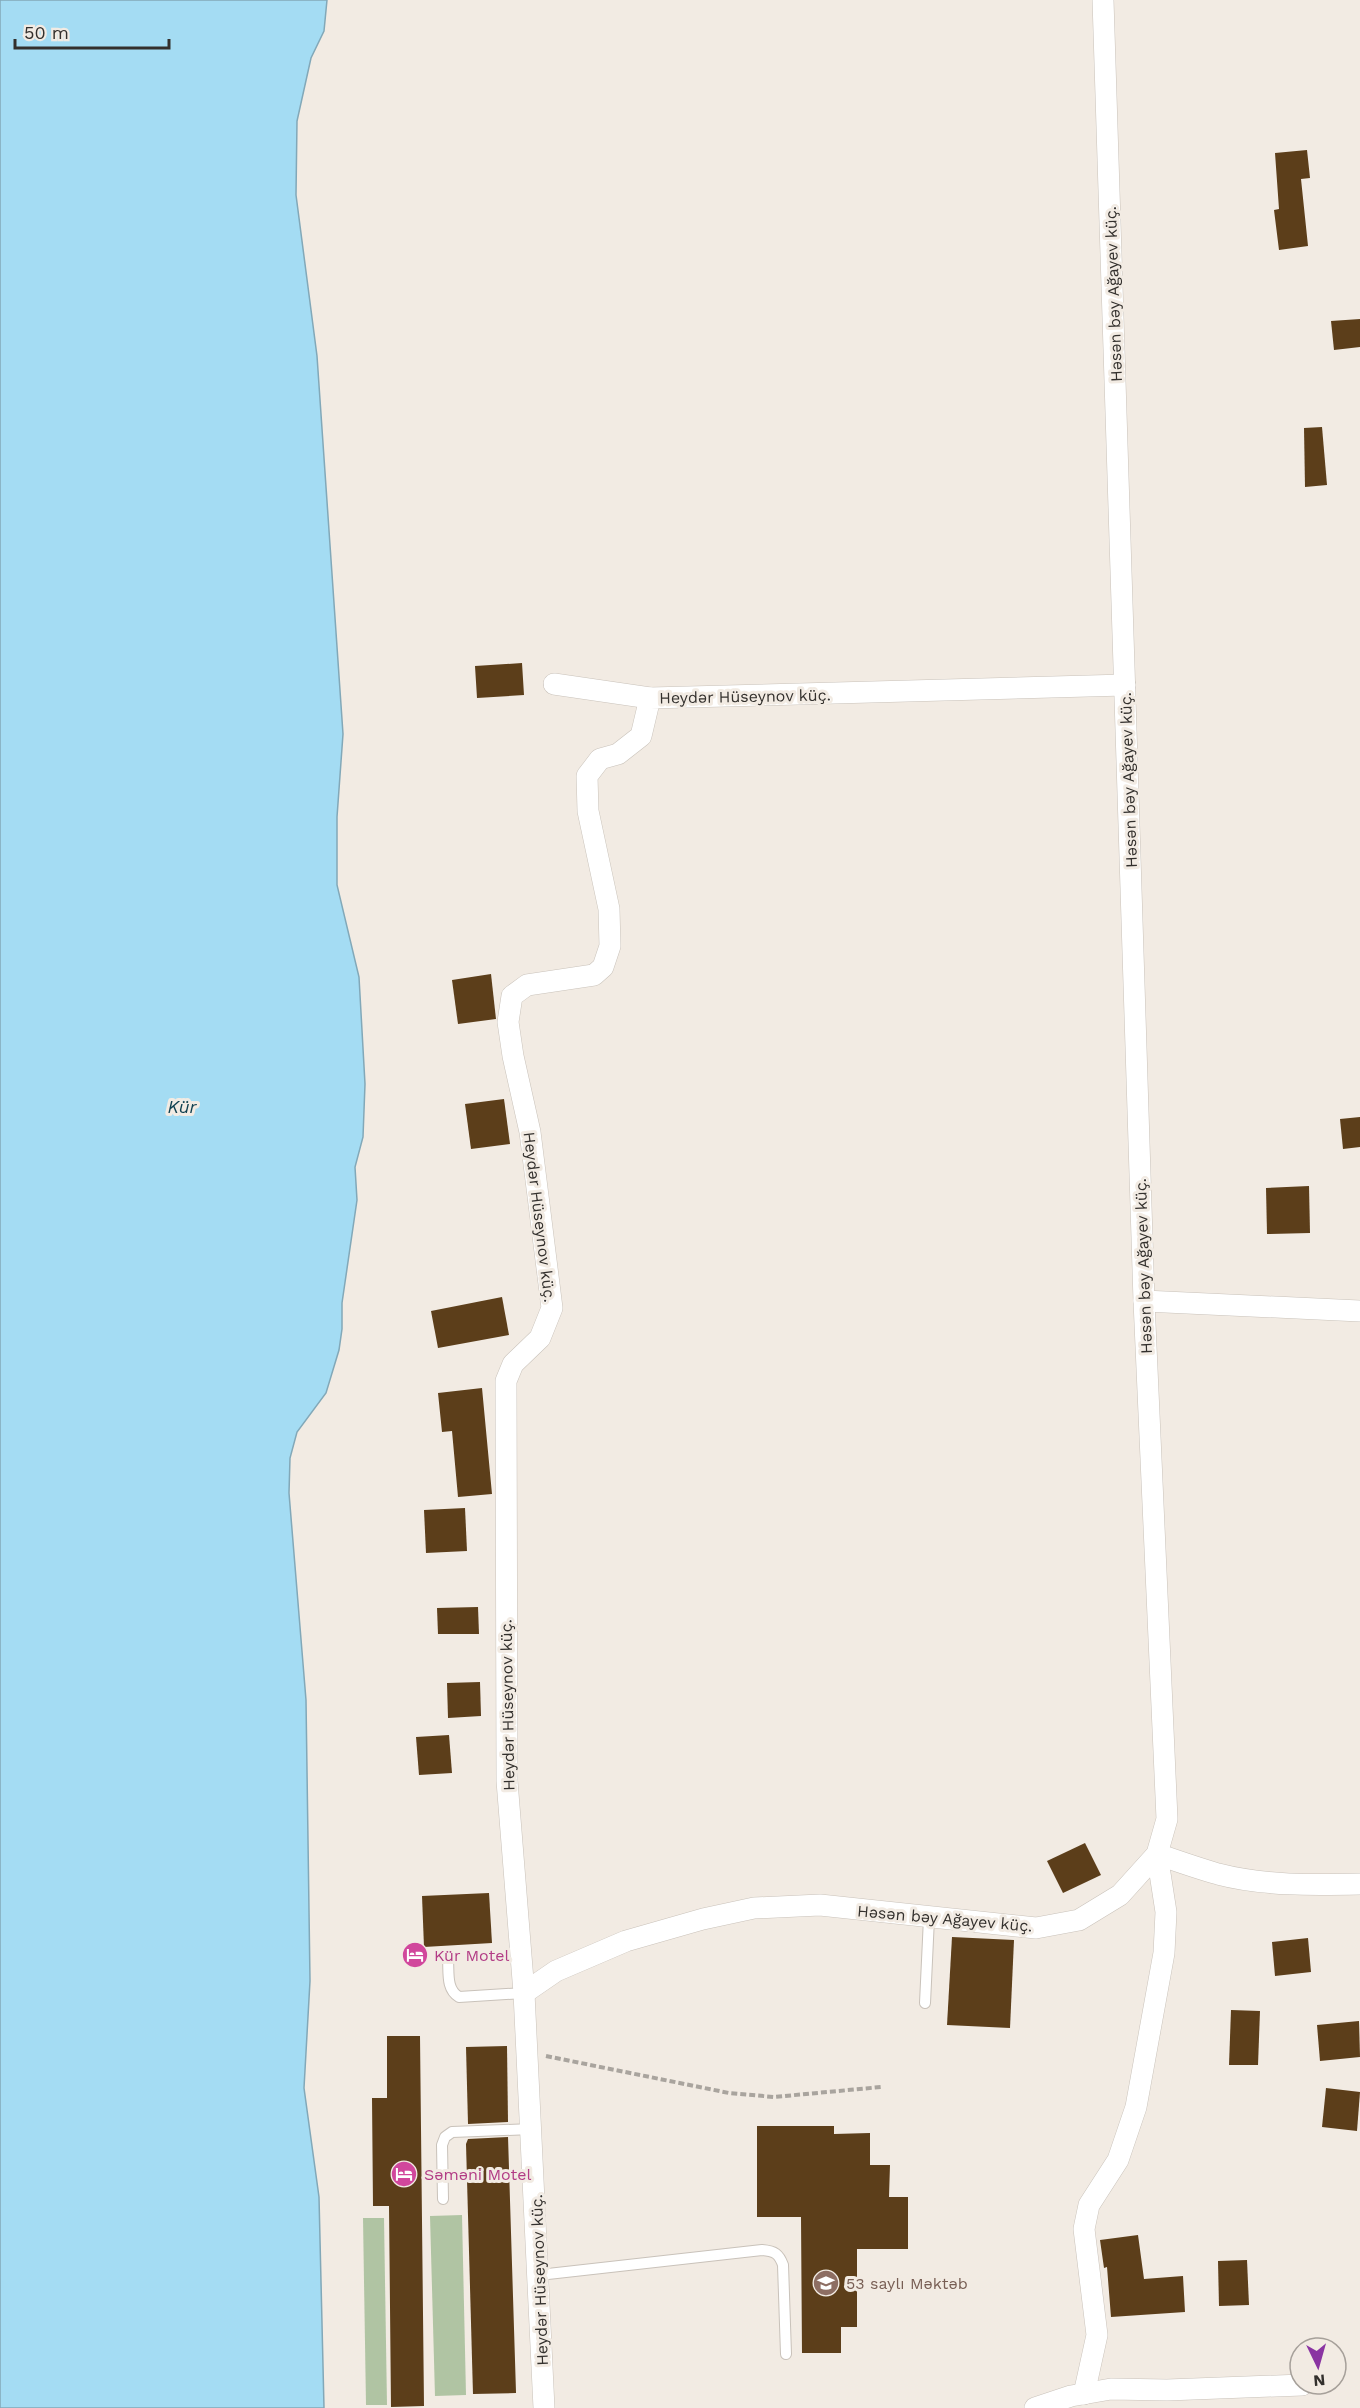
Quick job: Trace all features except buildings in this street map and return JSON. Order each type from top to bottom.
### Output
[{"type":"street","name":"Həsən bəy Ağayev küç.","points":[[524,1993],[556,1971],[626,1941],[703,1919],[754,1908],[820,1905],[1036,1928],[1078,1920],[1120,1895],[1156,1854],[1167,1819],[1144,1301],[1103,0]]},
{"type":"street","points":[[554,684],[650,698]]},
{"type":"street","name":"Heydər Hüseynov küç.","points":[[544,2408],[528,2052],[507,1781],[506,1381],[513,1364],[540,1338],[552,1308],[530,1132],[508,1022],[512,996],[527,985],[594,975],[603,967],[610,946],[609,909],[588,811],[587,776],[600,759],[618,754],[641,736],[650,698],[1125,685]]},
{"type":"street","points":[[1144,1301],[1360,1311]]},
{"type":"street","points":[[1084,2394],[1097,2335],[1084,2229],[1089,2205],[1118,2160],[1136,2107],[1164,1953],[1166,1912],[1156,1854],[1220,1875],[1267,1882],[1310,1886],[1360,1884]]},
{"type":"street","points":[[1035,2408],[1111,2389],[1168,2399],[1288,2386]]},
{"type":"lane","points":[[924,2004],[929,1917]]},
{"type":"lane","points":[[448,1959],[450,1986],[453,1993],[459,1996],[524,1993]]},
{"type":"lane","points":[[443,2199],[442,2145],[445,2137],[452,2132],[532,2129]]},
{"type":"lane","points":[[539,2275],[772,2250],[779,2255],[783,2265],[786,2354]]},
{"type":"path","points":[[528,2052],[729,2093],[774,2097],[881,2087]]},
{"type":"green space","points":[[462,2215],[466,2395],[435,2396],[430,2216]]},
{"type":"green space","points":[[363,2218],[384,2218],[387,2405],[366,2405]]},
{"type":"water","name":"Kür","points":[[0,0],[327,0],[324,31],[311,58],[297,121],[296,195],[317,356],[343,734],[337,817],[337,885],[359,977],[365,1084],[363,1137],[355,1167],[357,1200],[342,1303],[339,1350],[326,1393],[297,1432],[290,1458],[289,1493],[306,1700],[310,1981],[304,2088],[319,2197],[324,2408],[0,2408]]},
{"type":"place","name":"Kür Motel","points":[[415,1955]]},
{"type":"place","name":"Səməni Motel","points":[[404,2174]]},
{"type":"place","name":"53 saylı Məktəb","points":[[826,2283]]}]
